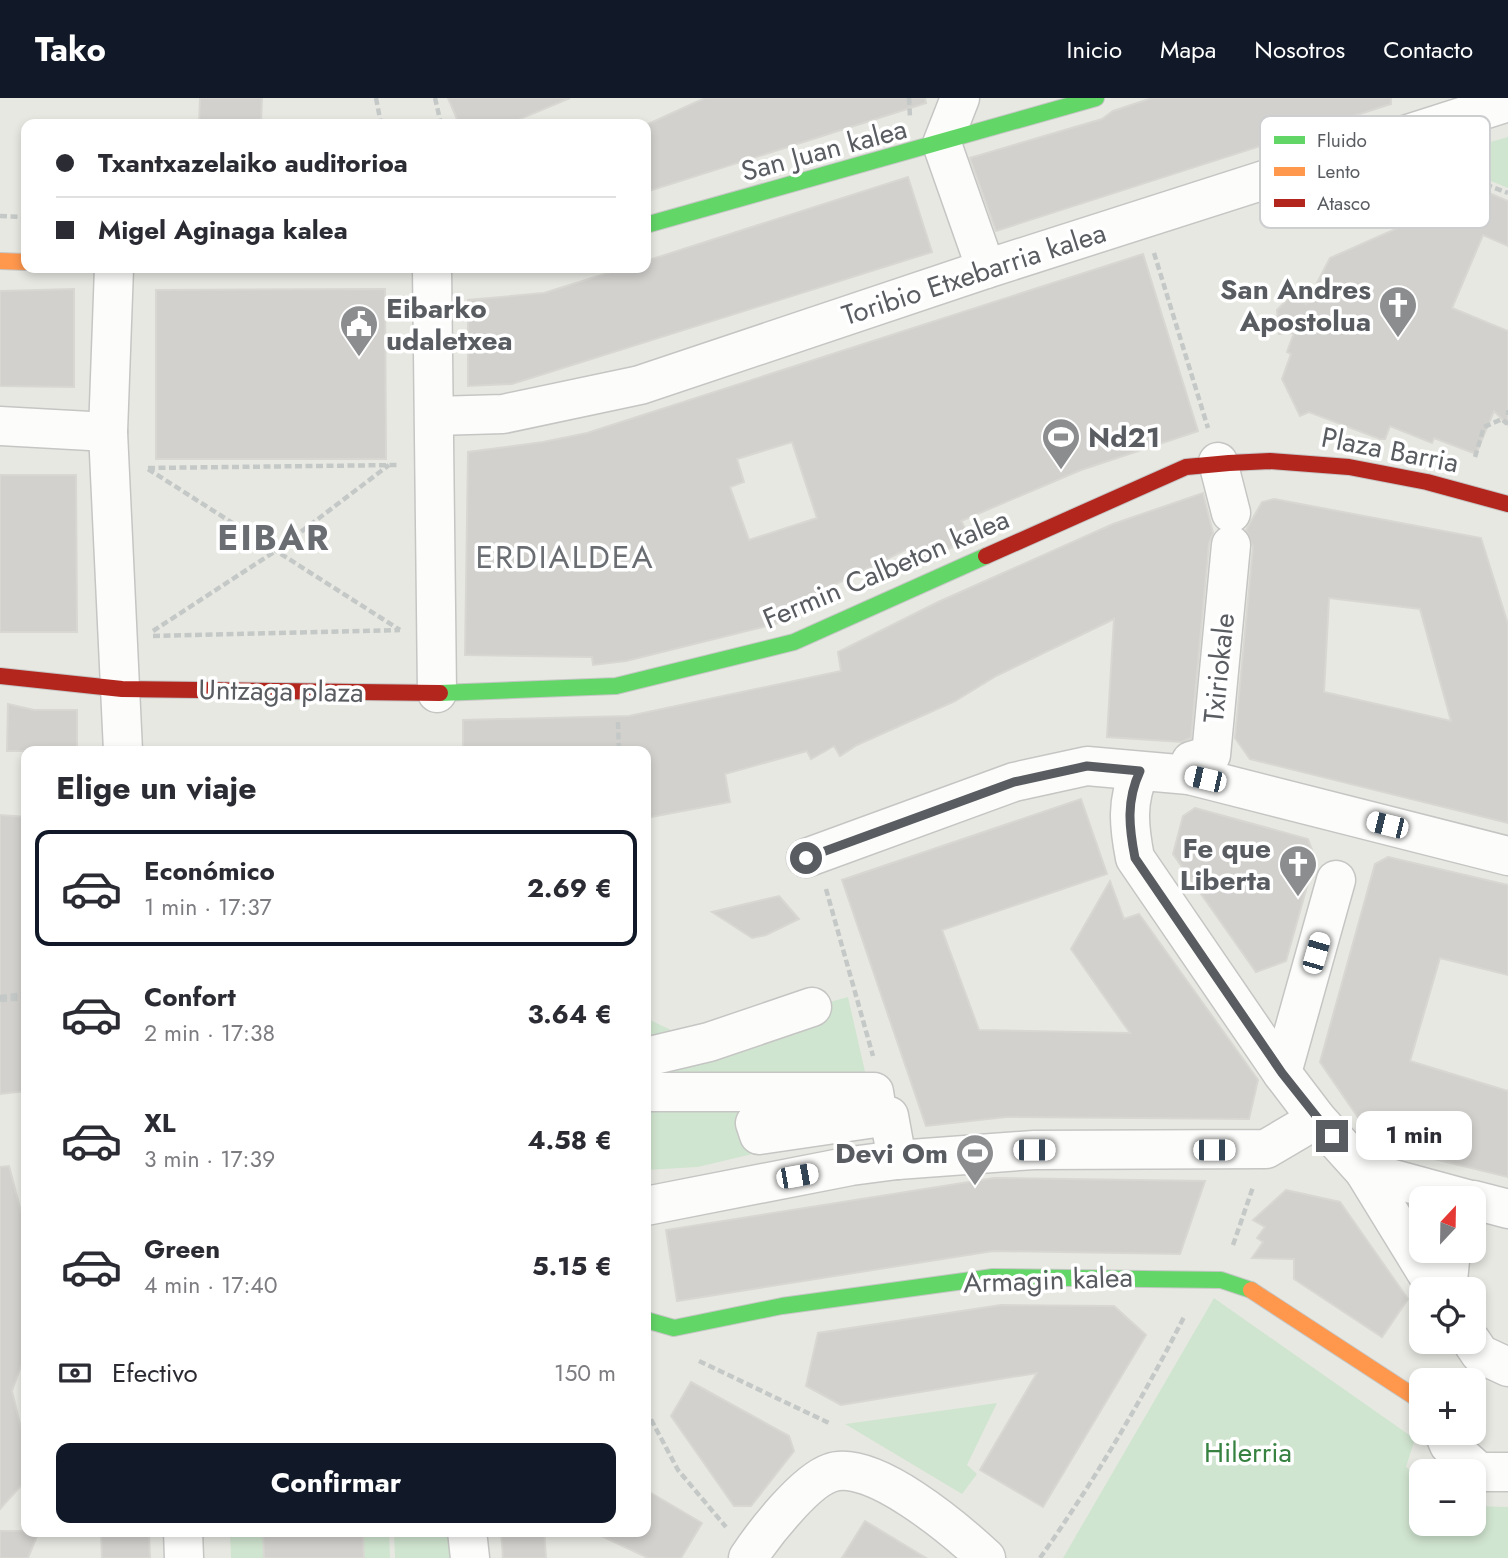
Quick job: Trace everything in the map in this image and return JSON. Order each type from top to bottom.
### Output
[{"type":"street","points":[[960,98],[942,144],[986,269]]},
{"type":"street","name":"San Juan kalea","points":[[651,224],[942,144],[1077,100]]},
{"type":"street","name":"Toribio Etxebarria kalea","points":[[1464,116],[1508,102]]},
{"type":"street","name":"Toribio Etxebarria kalea","points":[[435,416],[503,414],[640,385],[986,269],[1260,181]]},
{"type":"street","points":[[0,261],[21,262]]},
{"type":"street","points":[[114,273],[109,445],[123,746]]},
{"type":"street","points":[[432,273],[436,465],[418,630],[437,694]]},
{"type":"street","points":[[0,426],[109,445]]},
{"type":"street","name":"Plaza Barria","points":[[1213,446],[1374,468],[1508,504]]},
{"type":"street","name":"Txiriokale","points":[[1189,775],[1191,761],[1211,755],[1231,529],[1213,446]]},
{"type":"street","name":"Fermin Calbeton kalea","points":[[437,694],[616,686],[794,642],[1186,467],[1213,446]]},
{"type":"street","name":"Untzaga plaza","points":[[0,676],[122,689],[437,694]]},
{"type":"street","points":[[811,856],[1014,782],[1087,766],[1189,775],[1508,856]]},
{"type":"street","points":[[1140,771],[1131,791],[1129,826],[1135,858],[1282,1073],[1317,1119],[1364,1171],[1429,1277]]},
{"type":"street","points":[[1282,1073],[1336,880]]},
{"type":"street","points":[[651,1056],[709,1042],[812,1007]]},
{"type":"street","points":[[651,1092],[874,1091],[876,1104],[755,1123],[759,1135],[889,1116],[897,1160]]},
{"type":"street","points":[[651,1205],[824,1171],[897,1160],[1034,1150],[1266,1149],[1317,1119]]},
{"type":"street","points":[[1364,1171],[1415,1186]]},
{"type":"street","name":"Armagin kalea","points":[[651,1321],[674,1328],[782,1306],[993,1277],[1100,1276],[1221,1280],[1259,1293],[1409,1393]]},
{"type":"street","points":[[1480,1354],[1508,1367]]},
{"type":"street","points":[[1449,1445],[1479,1472],[1508,1472]]},
{"type":"street","points":[[748,1558],[814,1482],[831,1472],[854,1471],[884,1482],[965,1539],[986,1558]]},
{"type":"street","points":[[183,1537],[184,1558]]},
{"type":"street","points":[[468,1537],[470,1558]]},
{"type":"path","points":[[376,98],[380,119]]},
{"type":"path","points":[[435,98],[441,119]]},
{"type":"path","points":[[1490,186],[1508,193]]},
{"type":"path","points":[[0,216],[21,217]]},
{"type":"path","points":[[1157,263],[1213,446]]},
{"type":"path","points":[[1473,463],[1484,428],[1502,419],[1506,423],[1508,421]]},
{"type":"path","points":[[109,445],[277,550],[418,630]]},
{"type":"path","points":[[389,465],[277,550],[145,636],[418,630]]},
{"type":"path","points":[[147,468],[436,465]]},
{"type":"path","points":[[811,856],[875,1064]]},
{"type":"path","points":[[0,998],[21,996]]},
{"type":"path","points":[[1221,1280],[1266,1149]]},
{"type":"path","points":[[1040,1558],[1082,1498],[1138,1408],[1203,1280]]},
{"type":"path","points":[[691,1357],[831,1424]]},
{"type":"path","points":[[651,1419],[678,1470],[725,1526]]},
{"type":"green space","points":[[1508,137],[1508,188],[1490,181],[1490,142]]},
{"type":"green space","points":[[848,997],[877,1124],[698,1167],[651,1170],[651,1020],[673,1031],[714,1033]]},
{"type":"green space","name":"Hilerria","points":[[1214,1298],[1409,1435],[1409,1445],[1413,1445],[1406,1467],[1409,1469],[1409,1536],[1486,1536],[1486,1506],[1508,1507],[1508,1558],[1063,1558]]},
{"type":"green space","points":[[997,1403],[967,1465],[977,1474],[962,1494],[845,1424]]},
{"type":"green space","points":[[230,1537],[389,1537],[390,1558],[231,1558]]},
{"type":"green space","points":[[394,1537],[456,1537],[457,1558],[395,1558]]},
{"type":"building","points":[[200,98],[262,98],[261,119],[199,119]]},
{"type":"building","points":[[448,98],[570,98],[520,119],[457,119]]},
{"type":"building","points":[[705,98],[925,98],[926,103],[651,190],[651,123]]},
{"type":"building","points":[[1152,98],[1391,98],[1391,104],[1354,116],[1260,116],[1260,146],[996,231],[970,158],[1102,119],[1113,111]]},
{"type":"building","points":[[908,177],[932,252],[512,384],[468,386],[468,300],[544,293],[608,273],[651,273],[651,259]]},
{"type":"building","name":"San Andres Apostolua","points":[[1490,193],[1508,201],[1508,246],[1483,235],[1452,308],[1508,331],[1508,425],[1494,411],[1476,454],[1434,438],[1432,443],[1390,426],[1385,439],[1380,439],[1309,412],[1300,416],[1282,379],[1291,354],[1287,352],[1294,333],[1279,334],[1277,310],[1295,292],[1306,304],[1330,258],[1398,228],[1490,228]]},
{"type":"building","points":[[1143,254],[1198,431],[1081,470],[961,521],[971,539],[917,563],[909,548],[832,586],[836,599],[787,621],[626,661],[593,665],[592,657],[465,655],[468,452],[587,433]],"holes":[[[792,442],[817,518],[749,540],[730,487],[744,482],[737,459]]]},
{"type":"building","points":[[74,289],[74,387],[0,386],[0,291]]},
{"type":"building","name":"Eibarko udaletxea","points":[[385,289],[386,459],[156,459],[156,290]]},
{"type":"building","points":[[0,475],[76,475],[77,632],[0,632]]},
{"type":"building","points":[[1203,493],[1213,533],[1209,543],[1191,738],[1182,742],[1107,737],[1114,619],[996,676],[955,701],[857,745],[840,756],[834,746],[811,759],[807,751],[725,774],[730,802],[651,817],[651,746],[463,746],[463,720],[629,716],[841,671],[838,652],[938,602],[1113,524]]},
{"type":"building","points":[[1274,499],[1481,538],[1508,624],[1508,823],[1250,759],[1235,738],[1253,547],[1246,530],[1262,502]],"holes":[[[1329,598],[1420,609],[1451,721],[1324,692]]]},
{"type":"building","points":[[8,704],[34,710],[77,710],[77,746],[21,746],[21,751],[7,751]]},
{"type":"building","points":[[1081,799],[1107,874],[942,930],[979,1030],[1130,1033],[1071,949],[1110,881],[1124,919],[1139,914],[1258,1080],[1249,1119],[1006,1117],[926,1126],[842,880]]},
{"type":"building","points":[[1195,808],[1308,839],[1315,858],[1286,961],[1256,972],[1173,854],[1183,816]]},
{"type":"building","points":[[0,815],[21,817],[21,1092],[0,1094]]},
{"type":"building","points":[[1388,857],[1508,885],[1508,975],[1440,958],[1410,1061],[1508,1091],[1508,1177],[1377,1145],[1320,1062],[1375,864]]},
{"type":"building","points":[[779,896],[799,919],[766,935],[752,938],[712,912]]},
{"type":"building","points":[[9,1166],[21,1211],[21,1366],[12,1391],[21,1428],[21,1486],[0,1509],[0,1167]]},
{"type":"building","points":[[994,1178],[1205,1181],[1180,1254],[993,1251],[677,1301],[666,1230]]},
{"type":"building","points":[[1286,1190],[1340,1202],[1408,1299],[1382,1337],[1294,1279],[1294,1259],[1252,1258],[1263,1242],[1257,1238],[1265,1227],[1253,1220]]},
{"type":"building","points":[[1001,1305],[1114,1306],[1146,1335],[1043,1507],[980,1470],[1037,1373],[841,1405],[806,1386],[818,1333]]},
{"type":"building","points":[[691,1382],[789,1436],[794,1451],[751,1506],[734,1506],[671,1416]]},
{"type":"building","points":[[651,1493],[702,1523],[681,1558],[648,1558],[604,1537],[651,1537]]},
{"type":"building","points":[[865,1521],[926,1558],[842,1558]]},
{"type":"building","points":[[0,1531],[21,1531],[21,1537],[37,1537],[28,1558],[0,1558]]},
{"type":"building","points":[[101,1537],[149,1537],[150,1558],[102,1558]]},
{"type":"building","points":[[263,1537],[363,1537],[364,1558],[264,1558]]},
{"type":"building","points":[[501,1537],[544,1537],[546,1558],[503,1558]]},
{"type":"traffic: fast","points":[[651,224],[1096,98]]},
{"type":"traffic: fast","points":[[440,693],[616,686],[794,642],[986,556]]},
{"type":"traffic: fast","points":[[651,1321],[674,1328],[782,1306],[993,1277],[1221,1280],[1251,1290]]},
{"type":"traffic: slow","points":[[0,261],[21,262]]},
{"type":"traffic: slow","points":[[1251,1290],[1409,1393]]},
{"type":"traffic: jam","points":[[986,556],[1186,467],[1270,461],[1349,467],[1427,482],[1508,504]]},
{"type":"traffic: jam","points":[[0,676],[122,689],[440,693]]},
{"type":"place","name":"San Andres Apostolua","points":[[1398,339]]},
{"type":"place","name":"Eibarko udaletxea","points":[[359,358]]},
{"type":"place","name":"Nd21","points":[[1061,471]]},
{"type":"place","name":"Fe que Liberta","points":[[1298,898]]},
{"type":"place","name":"Devi Om","points":[[975,1187]]},
{"type":"district","name":"EIBAR","points":[[274,538]]},
{"type":"district","name":"ERDIALDEA","points":[[565,557]]},
{"type":"route","points":[[806,858],[1014,782],[1087,766],[1140,771],[1131,791],[1129,826],[1135,858],[1282,1073],[1332,1136]]}]
